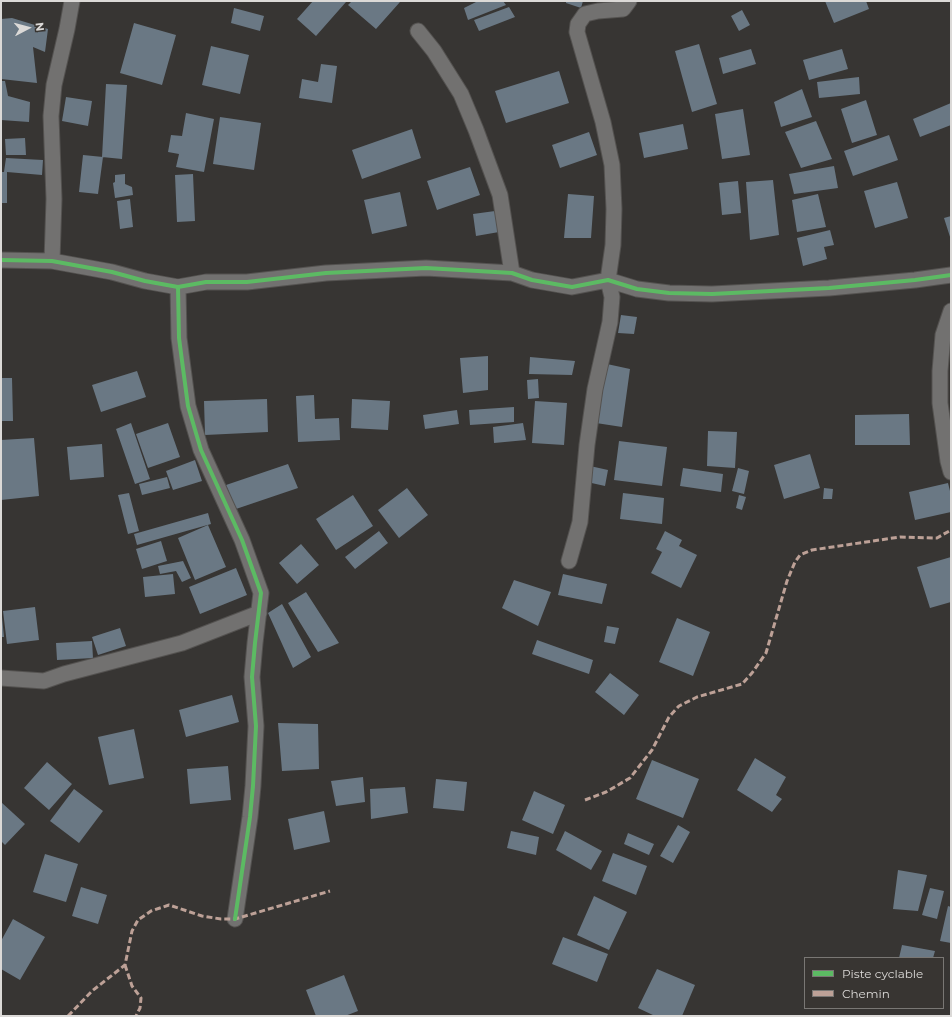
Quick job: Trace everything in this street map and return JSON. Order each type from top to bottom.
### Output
[{"type":"street","points":[[52,261],[54,199],[51,116],[54,85],[72,1]]},
{"type":"street","points":[[569,561],[580,522],[587,445],[594,396],[610,322],[612,297],[608,280],[613,245],[614,209],[612,165],[603,122],[577,32],[578,24],[585,14],[598,11],[623,9],[629,1]]},
{"type":"street","points":[[418,31],[434,51],[461,94],[476,130],[500,196],[512,273]]},
{"type":"street","points":[[1,260],[52,261],[112,272],[145,281],[178,287],[206,282],[248,282],[326,273],[418,269],[512,273],[532,280],[572,286],[608,280],[637,290],[669,294],[712,294],[829,288],[951,275]]},
{"type":"street","points":[[178,287],[179,338],[188,406],[201,450],[242,540],[262,593],[252,677],[256,726],[252,794],[235,919]]},
{"type":"street","points":[[951,311],[943,335],[940,371],[940,403],[948,461],[951,472]]},
{"type":"street","points":[[1,678],[44,681],[182,643],[259,613]]},
{"type":"building","points":[[313,1],[346,2],[316,36],[297,19]]},
{"type":"building","points":[[352,1],[400,2],[376,29],[348,5]]},
{"type":"building","points":[[478,1],[503,1],[506,5],[468,20],[464,8]]},
{"type":"building","points":[[566,1],[583,1],[581,8],[566,3]]},
{"type":"building","points":[[825,1],[866,1],[869,9],[834,23]]},
{"type":"building","points":[[509,7],[515,17],[479,31],[474,20]]},
{"type":"building","points":[[234,8],[264,16],[260,31],[231,23]]},
{"type":"building","points":[[742,10],[750,25],[739,31],[731,16]]},
{"type":"building","points":[[12,18],[48,29],[45,52],[33,47],[37,83],[1,79],[1,19]]},
{"type":"building","points":[[134,23],[176,35],[162,85],[120,73]]},
{"type":"building","points":[[699,44],[717,104],[692,112],[675,51]]},
{"type":"building","points":[[211,46],[249,55],[240,94],[202,85]]},
{"type":"building","points":[[751,49],[756,64],[723,74],[719,58]]},
{"type":"building","points":[[842,49],[848,69],[809,80],[803,60]]},
{"type":"building","points":[[321,64],[337,66],[332,103],[299,98],[302,79],[318,82]]},
{"type":"building","points":[[559,71],[569,103],[506,123],[495,91]]},
{"type":"building","points":[[859,77],[860,94],[819,98],[817,82]]},
{"type":"building","points":[[1,81],[5,81],[8,96],[30,102],[29,122],[1,120]]},
{"type":"building","points":[[106,84],[127,85],[122,159],[102,157]]},
{"type":"building","points":[[802,89],[812,117],[781,127],[774,102]]},
{"type":"building","points":[[66,97],[92,101],[88,126],[62,121]]},
{"type":"building","points":[[866,100],[877,135],[852,143],[841,109]]},
{"type":"building","points":[[951,103],[951,125],[920,137],[913,119]]},
{"type":"building","points":[[743,109],[750,155],[722,159],[715,114]]},
{"type":"building","points":[[186,113],[214,119],[204,172],[176,167],[179,154],[168,152],[171,135],[182,136]]},
{"type":"building","points":[[220,117],[261,123],[254,170],[213,164]]},
{"type":"building","points":[[816,121],[832,159],[801,168],[785,132]]},
{"type":"building","points":[[683,124],[688,149],[644,158],[639,133]]},
{"type":"building","points":[[412,129],[421,158],[362,179],[352,150]]},
{"type":"building","points":[[589,132],[597,155],[560,168],[552,145]]},
{"type":"building","points":[[889,135],[898,160],[853,176],[844,151]]},
{"type":"building","points":[[25,138],[26,155],[6,155],[5,139]]},
{"type":"building","points":[[83,155],[103,157],[98,194],[79,192]]},
{"type":"building","points":[[6,158],[43,160],[42,175],[7,172],[7,203],[1,203],[1,172],[4,172]]},
{"type":"building","points":[[834,166],[838,188],[794,194],[789,174]]},
{"type":"building","points":[[470,167],[480,195],[437,210],[427,181]]},
{"type":"building","points":[[125,174],[125,184],[132,187],[133,195],[115,198],[113,183],[115,182],[115,175]]},
{"type":"building","points":[[193,174],[195,221],[177,222],[175,175]]},
{"type":"building","points":[[773,180],[779,235],[750,240],[746,182]]},
{"type":"building","points":[[738,181],[741,213],[722,215],[719,183]]},
{"type":"building","points":[[897,182],[908,218],[875,228],[864,191]]},
{"type":"building","points":[[400,192],[407,226],[372,234],[364,200]]},
{"type":"building","points":[[568,194],[594,196],[591,238],[564,238]]},
{"type":"building","points":[[818,194],[826,227],[797,232],[792,200]]},
{"type":"building","points":[[130,199],[133,227],[120,229],[117,201]]},
{"type":"building","points":[[495,211],[499,232],[476,236],[473,214]]},
{"type":"building","points":[[951,216],[951,240],[944,218]]},
{"type":"building","points":[[830,230],[834,245],[824,247],[827,259],[803,266],[797,238]]},
{"type":"building","points":[[621,315],[637,317],[634,334],[618,333]]},
{"type":"building","points":[[488,356],[488,390],[463,393],[460,358]]},
{"type":"building","points":[[530,357],[575,361],[572,375],[529,374]]},
{"type":"building","points":[[607,364],[630,369],[622,427],[596,423]]},
{"type":"building","points":[[137,371],[146,397],[101,412],[92,385]]},
{"type":"building","points":[[1,378],[12,378],[13,421],[1,421]]},
{"type":"building","points":[[538,379],[539,398],[528,399],[527,380]]},
{"type":"building","points":[[314,395],[315,419],[339,418],[340,440],[298,442],[296,396]]},
{"type":"building","points":[[267,399],[268,432],[205,435],[204,401]]},
{"type":"building","points":[[352,399],[390,401],[388,430],[351,428]]},
{"type":"building","points":[[535,401],[567,403],[564,445],[532,443]]},
{"type":"building","points":[[514,407],[514,422],[470,425],[469,410]]},
{"type":"building","points":[[457,410],[459,424],[425,429],[423,415]]},
{"type":"building","points":[[909,414],[910,445],[855,445],[855,415]]},
{"type":"building","points":[[131,423],[150,479],[135,484],[116,429]]},
{"type":"building","points":[[168,423],[180,457],[148,468],[136,434]]},
{"type":"building","points":[[523,423],[526,440],[494,443],[493,427]]},
{"type":"building","points":[[708,431],[737,432],[735,468],[707,466]]},
{"type":"building","points":[[34,438],[39,496],[1,500],[1,440]]},
{"type":"building","points":[[619,441],[667,447],[662,486],[614,480]]},
{"type":"building","points":[[102,444],[104,477],[70,480],[67,447]]},
{"type":"building","points":[[810,454],[820,488],[784,499],[774,465]]},
{"type":"building","points":[[195,460],[202,481],[173,490],[166,471]]},
{"type":"building","points":[[288,464],[298,488],[236,509],[226,485]]},
{"type":"building","points":[[590,466],[608,470],[605,486],[587,482]]},
{"type":"building","points":[[683,468],[723,474],[721,492],[680,486]]},
{"type":"building","points":[[738,468],[749,471],[744,494],[732,491]]},
{"type":"building","points":[[167,477],[170,488],[142,495],[139,484]]},
{"type":"building","points":[[948,483],[951,495],[951,512],[915,520],[909,492]]},
{"type":"building","points":[[407,488],[428,515],[399,538],[378,510]]},
{"type":"building","points":[[824,488],[833,489],[832,499],[823,499]]},
{"type":"building","points":[[129,493],[139,531],[128,534],[118,495]]},
{"type":"building","points":[[623,493],[664,498],[662,524],[620,519]]},
{"type":"building","points":[[353,495],[373,526],[336,550],[316,519]]},
{"type":"building","points":[[739,495],[746,497],[742,510],[736,508]]},
{"type":"building","points":[[208,513],[211,524],[137,545],[134,534]]},
{"type":"building","points":[[208,525],[226,567],[195,580],[178,538]]},
{"type":"building","points":[[379,531],[388,543],[355,569],[345,557]]},
{"type":"building","points":[[665,531],[682,540],[679,546],[697,555],[681,588],[651,573],[662,552],[656,549]]},
{"type":"building","points":[[161,541],[167,561],[142,569],[136,549]]},
{"type":"building","points":[[301,544],[319,565],[297,584],[279,563]]},
{"type":"building","points":[[951,557],[951,602],[930,608],[917,567]]},
{"type":"building","points":[[183,561],[191,578],[182,582],[176,571],[160,574],[158,566]]},
{"type":"building","points":[[236,568],[247,595],[200,614],[189,587]]},
{"type":"building","points":[[173,574],[175,594],[145,597],[143,577]]},
{"type":"building","points":[[563,574],[607,584],[602,604],[558,595]]},
{"type":"building","points":[[514,580],[551,592],[538,626],[502,608]]},
{"type":"building","points":[[306,592],[339,643],[318,652],[288,603]]},
{"type":"building","points":[[282,604],[311,657],[293,668],[268,613]]},
{"type":"building","points":[[35,607],[39,640],[7,644],[3,611]]},
{"type":"building","points":[[2,617],[4,637],[1,637]]},
{"type":"building","points":[[677,618],[710,632],[693,676],[659,662]]},
{"type":"building","points":[[607,626],[619,628],[615,644],[604,642]]},
{"type":"building","points":[[120,628],[126,646],[98,655],[92,637]]},
{"type":"building","points":[[537,640],[593,660],[589,674],[532,654]]},
{"type":"building","points":[[92,641],[93,658],[57,660],[56,643]]},
{"type":"building","points":[[610,673],[639,695],[624,715],[595,692]]},
{"type":"building","points":[[232,695],[239,722],[186,737],[179,710]]},
{"type":"building","points":[[278,723],[318,724],[319,769],[282,771]]},
{"type":"building","points":[[134,729],[144,778],[109,785],[98,737]]},
{"type":"building","points":[[755,758],[786,777],[776,795],[782,799],[772,812],[737,790]]},
{"type":"building","points":[[652,760],[699,779],[683,818],[636,799]]},
{"type":"building","points":[[47,762],[72,784],[49,810],[24,788]]},
{"type":"building","points":[[228,766],[231,800],[190,804],[187,769]]},
{"type":"building","points":[[363,777],[365,802],[336,806],[331,781]]},
{"type":"building","points":[[436,779],[467,782],[464,811],[433,808]]},
{"type":"building","points":[[405,787],[408,813],[371,819],[370,789]]},
{"type":"building","points":[[74,789],[103,811],[79,843],[50,821]]},
{"type":"building","points":[[534,791],[565,805],[553,834],[522,820]]},
{"type":"building","points":[[1,802],[25,824],[5,845],[1,841]]},
{"type":"building","points":[[324,811],[330,842],[294,850],[288,819]]},
{"type":"building","points":[[678,825],[690,832],[673,863],[660,856]]},
{"type":"building","points":[[511,831],[539,837],[536,855],[507,848]]},
{"type":"building","points":[[565,831],[602,851],[591,870],[556,850]]},
{"type":"building","points":[[628,833],[654,844],[649,855],[624,844]]},
{"type":"building","points":[[613,853],[647,866],[636,895],[602,881]]},
{"type":"building","points":[[45,854],[78,864],[66,902],[33,892]]},
{"type":"building","points":[[898,870],[927,875],[918,911],[893,909]]},
{"type":"building","points":[[81,887],[107,895],[98,924],[72,916]]},
{"type":"building","points":[[930,888],[944,891],[937,919],[922,915]]},
{"type":"building","points":[[594,896],[627,912],[609,950],[577,935]]},
{"type":"building","points":[[948,906],[951,907],[951,943],[940,941]]},
{"type":"building","points":[[13,919],[45,937],[20,980],[1,969],[1,941]]},
{"type":"building","points":[[563,937],[608,954],[597,982],[552,964]]},
{"type":"building","points":[[902,945],[935,951],[933,957],[899,957]]},
{"type":"building","points":[[657,969],[695,985],[682,1016],[655,1016],[638,1008]]},
{"type":"building","points":[[344,975],[358,1011],[345,1016],[316,1016],[306,990]]},
{"type":"marked path","points":[[585,800],[606,792],[630,778],[652,750],[669,717],[679,706],[697,697],[742,684],[752,673],[766,653],[787,581],[795,562],[800,555],[812,550],[900,537],[937,538],[951,530]]},
{"type":"marked path","points":[[68,1016],[92,991],[125,965],[132,931],[138,920],[151,911],[169,905],[202,916],[221,919],[235,919],[330,891]]},
{"type":"marked path","points":[[125,965],[132,986],[141,998],[140,1008],[136,1016]]},
{"type":"cycle path","points":[[1,260],[52,261],[112,272],[145,281],[178,287],[206,282],[247,282],[326,273],[426,268],[512,273],[532,280],[572,287],[608,280],[637,289],[669,293],[712,294],[829,288],[951,275]]},
{"type":"cycle path","points":[[178,287],[179,338],[188,406],[201,450],[242,540],[261,593],[252,677],[256,726],[253,786],[235,919]]}]
